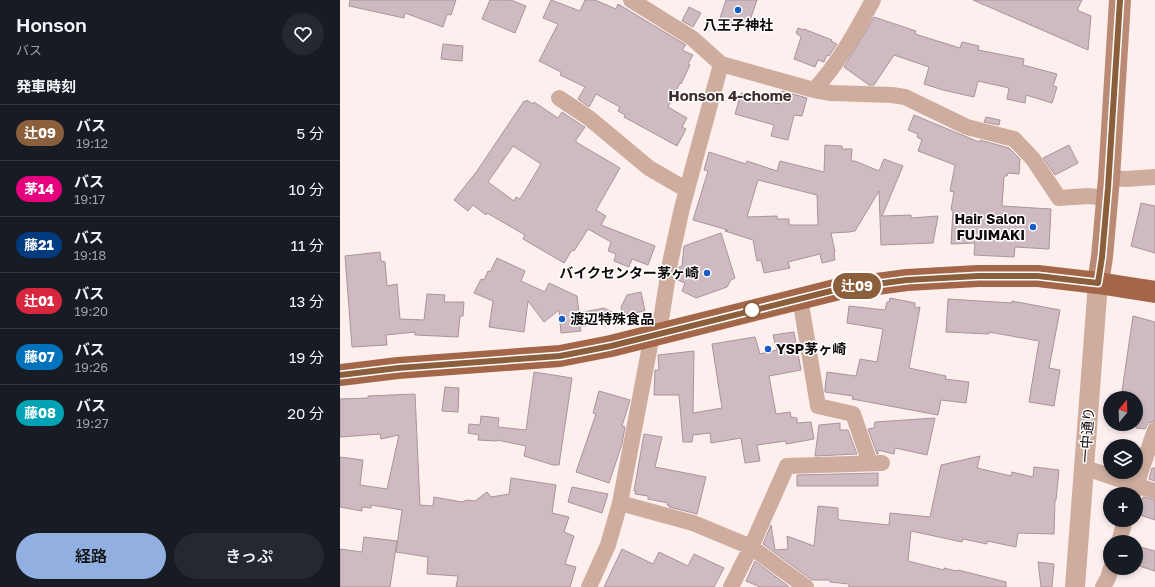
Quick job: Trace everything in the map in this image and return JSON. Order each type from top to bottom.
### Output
[{"type":"highway","points":[[340,375],[398,368],[560,356],[611,346],[839,289],[907,280],[978,276],[1038,276],[1155,292]]},
{"type":"main road","points":[[1098,283],[1102,257],[1108,188],[1120,0]]},
{"type":"street","points":[[631,0],[692,38],[721,64],[814,90],[831,93],[892,95],[905,97],[967,127],[1014,139],[1034,159],[1059,198],[1088,196],[1126,179],[1155,177]]},
{"type":"street","points":[[814,90],[824,79],[857,31],[873,0]]},
{"type":"street","points":[[589,587],[608,545],[620,503],[652,335],[661,320],[670,263],[687,190],[721,64]]},
{"type":"street","points":[[559,98],[589,118],[649,168],[687,190]]},
{"type":"street","name":"一中通り","points":[[1074,587],[1098,283]]},
{"type":"street","points":[[731,587],[751,547],[787,466],[876,463],[852,414],[818,406],[800,298]]},
{"type":"street","points":[[1135,487],[1155,430]]},
{"type":"street","points":[[1084,468],[1100,472],[1128,487]]},
{"type":"street","points":[[1143,490],[1155,491]]},
{"type":"street","points":[[620,503],[693,523],[751,547],[806,587]]},
{"type":"street","points":[[1104,587],[1109,575]]},
{"type":"building","points":[[350,0],[456,0],[451,15],[447,14],[443,27],[405,13],[404,18],[349,6]]},
{"type":"building","points":[[490,0],[511,0],[526,6],[515,33],[482,19]]},
{"type":"building","points":[[551,0],[580,11],[585,0],[595,0],[616,9],[618,4],[686,45],[682,50],[693,55],[681,84],[680,83],[668,107],[687,118],[682,127],[686,129],[677,146],[624,117],[625,115],[618,111],[620,107],[596,94],[589,107],[578,99],[585,87],[560,75],[561,72],[539,61],[558,24],[543,18]]},
{"type":"building","name":"八王子神社","points":[[726,0],[757,0],[748,26],[742,24],[740,29],[724,24],[725,20],[720,18]]},
{"type":"building","points":[[973,0],[1082,0],[1077,10],[1091,16],[1088,50]]},
{"type":"building","points":[[689,7],[701,13],[693,27],[682,21]]},
{"type":"building","points":[[874,17],[916,31],[915,34],[960,48],[962,42],[979,46],[978,50],[1024,59],[1023,65],[1057,74],[1053,86],[1057,87],[1052,103],[1026,95],[1025,103],[1007,99],[1009,88],[978,81],[974,97],[943,90],[924,84],[929,67],[894,55],[874,85],[869,85],[844,67]]},
{"type":"building","points":[[798,28],[832,40],[831,41],[837,44],[829,56],[827,55],[824,62],[818,60],[815,67],[794,59],[801,37],[796,33]]},
{"type":"building","points":[[443,44],[463,46],[462,61],[441,59]]},
{"type":"building","points":[[782,91],[807,98],[802,116],[794,115],[788,140],[771,136],[774,125],[735,114],[741,93],[779,104]]},
{"type":"building","points":[[527,100],[533,104],[534,102],[558,118],[562,112],[585,127],[576,142],[620,168],[596,210],[606,216],[601,225],[655,246],[648,265],[632,259],[629,267],[614,261],[616,254],[608,251],[611,242],[588,229],[574,251],[572,250],[564,263],[523,239],[525,235],[487,213],[486,215],[473,205],[468,211],[454,200],[477,171],[524,101],[526,102]],"holes":[[[513,146],[541,164],[520,199],[516,197],[514,201],[488,182]]]},
{"type":"building","points":[[914,115],[979,142],[980,140],[1009,148],[1020,159],[1019,174],[1008,173],[1007,176],[1004,176],[1002,206],[1051,209],[1049,249],[1015,247],[1014,257],[974,255],[975,243],[951,244],[953,210],[951,210],[954,192],[950,191],[955,165],[918,151],[922,140],[917,137],[918,134],[908,130]]},
{"type":"building","points":[[986,117],[1000,120],[999,125],[984,122]]},
{"type":"building","points":[[825,145],[842,146],[842,149],[852,149],[851,161],[855,161],[879,171],[884,159],[903,166],[882,216],[911,215],[911,218],[938,216],[933,243],[881,245],[879,191],[855,231],[831,233],[835,260],[822,263],[820,254],[788,262],[790,268],[764,273],[761,260],[757,261],[753,240],[725,231],[728,230],[693,220],[708,171],[704,170],[709,152],[746,164],[747,161],[777,171],[780,161],[824,172]],"holes":[[[758,180],[817,195],[818,225],[789,225],[789,219],[777,219],[777,216],[747,217]]]},
{"type":"building","points":[[1069,145],[1078,163],[1055,175],[1043,158]]},
{"type":"building","points":[[1141,203],[1155,206],[1155,253],[1131,246]]},
{"type":"building","points":[[721,233],[735,278],[731,280],[727,287],[696,298],[682,291],[685,283],[678,280],[682,273],[679,267],[682,266],[684,246]]},
{"type":"building","points":[[380,252],[381,261],[385,262],[387,286],[397,284],[400,319],[424,320],[427,294],[445,295],[444,302],[464,302],[463,316],[460,316],[458,337],[415,335],[415,332],[386,335],[387,345],[352,347],[345,256]]},
{"type":"building","points":[[497,258],[525,271],[521,281],[545,292],[549,283],[577,296],[579,313],[604,308],[624,318],[580,327],[581,331],[561,333],[559,310],[544,322],[528,301],[524,332],[489,327],[493,301],[474,293],[481,279],[484,280],[488,271],[490,272]]},
{"type":"building","points":[[641,292],[645,311],[622,315],[621,307],[627,295]]},
{"type":"building","points":[[890,298],[915,303],[915,308],[920,307],[909,368],[946,376],[945,379],[969,382],[966,403],[941,400],[938,415],[852,399],[853,396],[825,392],[827,372],[856,376],[860,359],[877,362],[883,329],[847,323],[849,306],[885,310],[887,302],[889,302]]},
{"type":"building","points":[[948,299],[1012,303],[1012,301],[1060,310],[1049,368],[1060,370],[1054,406],[1029,402],[1039,341],[989,332],[989,334],[946,332]]},
{"type":"building","points":[[1133,316],[1155,322],[1155,421],[1148,423],[1145,429],[1143,429],[1143,391],[1122,391]]},
{"type":"building","points":[[794,332],[801,370],[769,376],[776,414],[790,412],[791,417],[797,418],[797,423],[811,422],[814,439],[786,444],[786,441],[757,445],[760,461],[745,463],[741,438],[711,443],[710,433],[693,435],[692,442],[683,442],[679,395],[654,395],[655,370],[659,370],[658,355],[694,351],[693,413],[722,408],[712,344],[755,337],[760,354],[777,350],[773,335]]},
{"type":"building","points":[[534,372],[572,378],[559,465],[553,465],[524,456],[526,446],[497,440],[478,440],[479,435],[468,433],[469,424],[480,425],[481,416],[499,418],[498,427],[526,430]]},
{"type":"building","points":[[445,387],[459,388],[458,412],[442,411]]},
{"type":"building","points":[[599,391],[630,400],[622,426],[625,427],[622,444],[609,483],[576,472],[596,414],[593,413]]},
{"type":"building","points":[[415,394],[420,505],[433,506],[434,497],[462,502],[467,500],[475,501],[487,492],[491,497],[509,494],[511,478],[556,485],[552,513],[569,517],[564,532],[574,536],[565,564],[576,567],[570,587],[456,587],[458,576],[427,574],[428,557],[396,552],[402,510],[371,505],[371,508],[362,507],[362,511],[340,507],[340,457],[363,460],[360,485],[387,489],[399,435],[381,439],[380,434],[340,437],[340,399]]},
{"type":"building","points":[[935,418],[927,455],[895,448],[894,454],[878,450],[877,454],[868,429],[874,428],[875,422]]},
{"type":"building","points":[[840,423],[840,430],[848,430],[857,454],[815,456],[819,425]]},
{"type":"building","points":[[644,434],[662,437],[655,467],[706,477],[697,514],[669,507],[669,505],[667,505],[668,503],[648,499],[648,496],[635,494],[636,491],[634,491]]},
{"type":"building","points":[[980,456],[977,468],[1011,476],[1012,472],[1033,477],[1034,467],[1059,470],[1055,500],[1054,534],[1018,533],[1016,547],[987,541],[987,544],[963,539],[962,542],[911,531],[908,561],[944,570],[944,568],[958,570],[1006,582],[1006,587],[849,587],[849,584],[830,582],[830,580],[812,580],[763,544],[771,525],[775,550],[788,549],[787,536],[814,546],[818,506],[838,508],[838,519],[840,520],[889,525],[890,513],[930,517],[941,465]]},
{"type":"building","points":[[1152,468],[1155,468],[1155,481],[1149,479]]},
{"type":"building","points":[[878,473],[878,486],[797,486],[797,475]]},
{"type":"building","points":[[572,487],[608,494],[602,513],[568,502]]},
{"type":"building","points":[[1143,497],[1155,500],[1155,520],[1143,516]]},
{"type":"building","points":[[364,537],[397,541],[390,587],[340,587],[340,549],[362,552]]},
{"type":"building","points":[[1143,548],[1155,551],[1155,571],[1143,567]]},
{"type":"building","points":[[622,549],[653,564],[659,552],[688,566],[694,554],[724,568],[714,587],[604,587]]},
{"type":"building","points":[[755,561],[788,587],[760,587],[746,581]]},
{"type":"building","points":[[1038,562],[1054,564],[1052,587],[1041,587]]},
{"type":"bus line","name":"辻09","points":[[340,375],[398,368],[560,356],[611,346],[839,289],[907,280],[978,276],[1038,276],[1098,283],[1102,257],[1108,188],[1120,0]]},
{"type":"place","name":"八王子神社","points":[[738,10]]},
{"type":"place","name":"Hair Salon FUJIMAKI","points":[[1033,227]]},
{"type":"place","name":"バイクセンター茅ヶ崎","points":[[707,273]]},
{"type":"place","name":"渡辺特殊食品","points":[[562,319]]},
{"type":"place","name":"YSP茅ヶ崎","points":[[768,349]]},
{"type":"district","name":"Honson 4-chome","points":[[730,96]]}]
